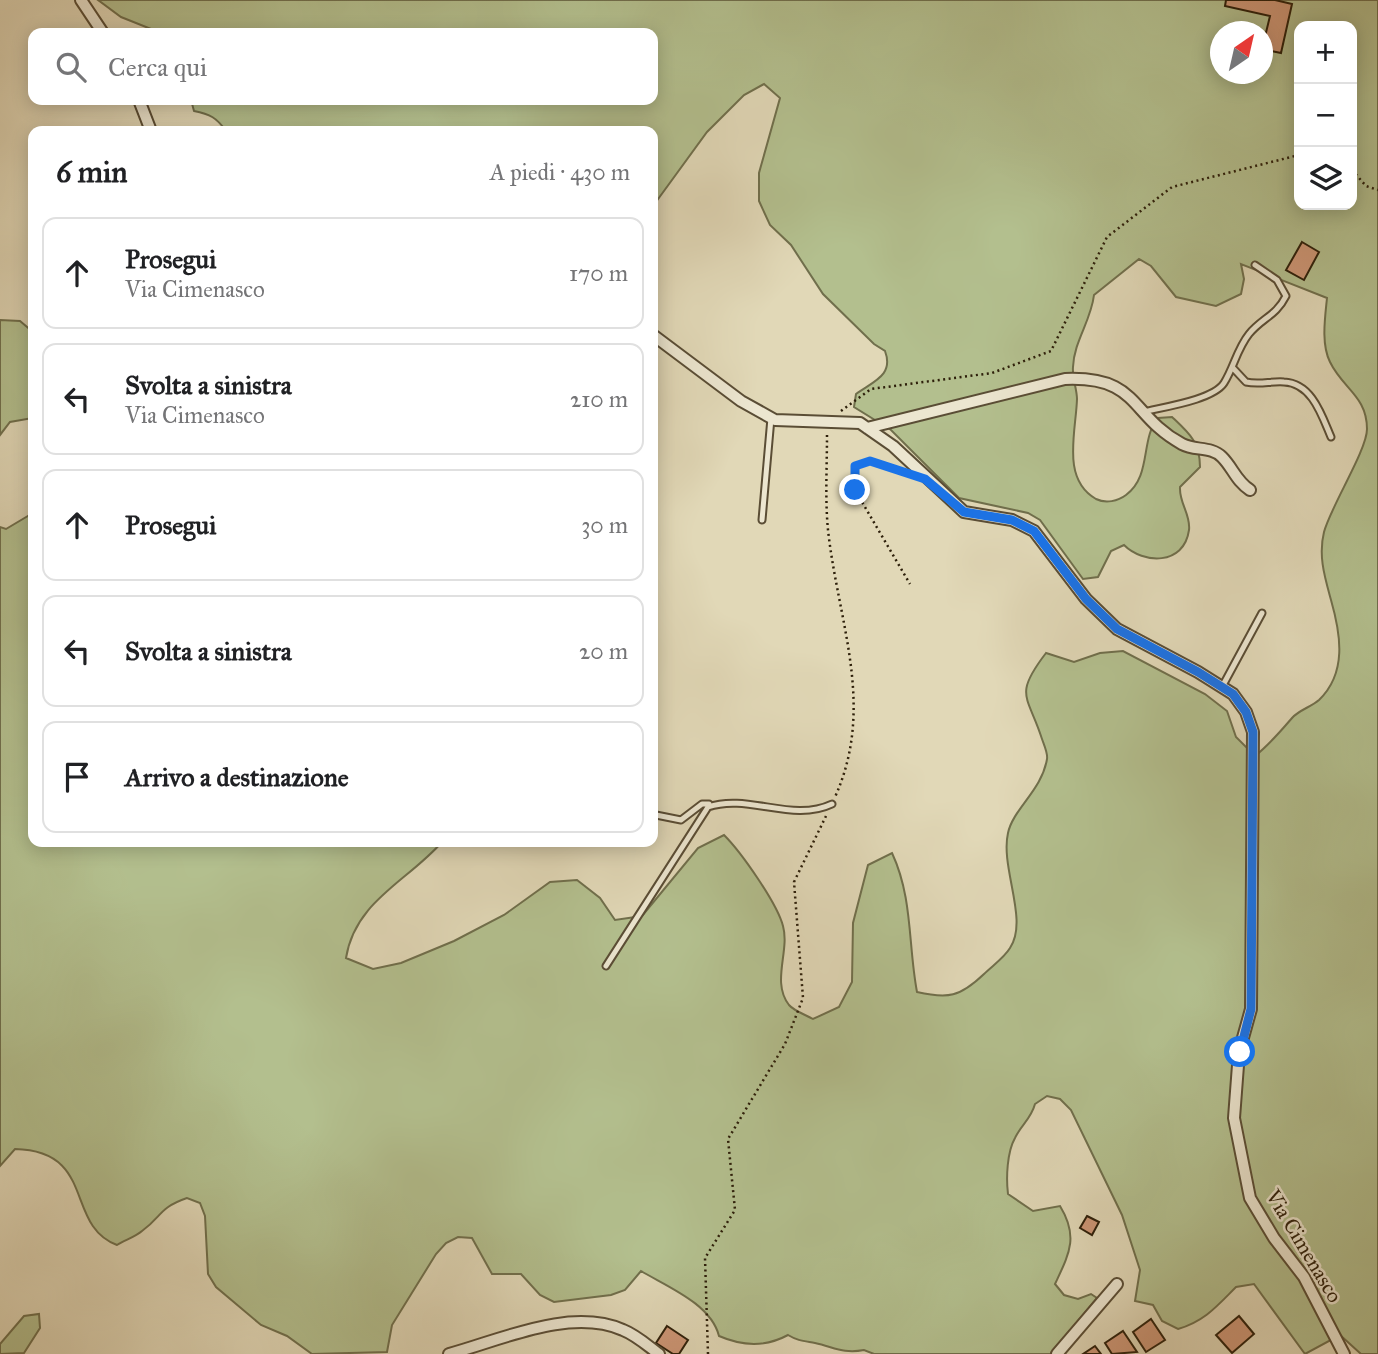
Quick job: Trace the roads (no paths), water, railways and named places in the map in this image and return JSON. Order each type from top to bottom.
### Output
[{"type":"street","points":[[81,0],[100,28]]},
{"type":"street","points":[[141,105],[149,126]]},
{"type":"street","name":"Via Cimenasco","points":[[658,339],[741,401],[771,418],[860,423],[893,446],[925,479],[964,512],[1012,520],[1034,531],[1086,599],[1117,629],[1233,694],[1246,712],[1253,732],[1251,1009],[1240,1052],[1234,1118],[1250,1198],[1274,1238],[1304,1277],[1344,1354]]},
{"type":"street","points":[[867,428],[1065,379],[1087,378],[1114,385],[1185,446],[1209,449],[1222,457],[1235,478],[1250,490]]},
{"type":"street","points":[[1057,1354],[1118,1284]]},
{"type":"street","points":[[449,1354],[569,1324],[610,1326],[625,1331],[659,1354]]},
{"type":"lane","points":[[1143,412],[1205,396],[1222,386],[1240,346],[1253,329],[1279,310],[1286,296],[1277,280],[1255,265]]},
{"type":"lane","points":[[1232,367],[1246,382],[1291,382],[1305,389],[1319,410],[1331,437]]},
{"type":"lane","points":[[762,520],[771,418]]},
{"type":"lane","points":[[1222,687],[1262,612]]},
{"type":"lane","points":[[606,966],[708,807],[723,802],[792,811],[819,810],[832,804]]},
{"type":"lane","points":[[658,815],[681,820],[702,804],[716,804]]}]
